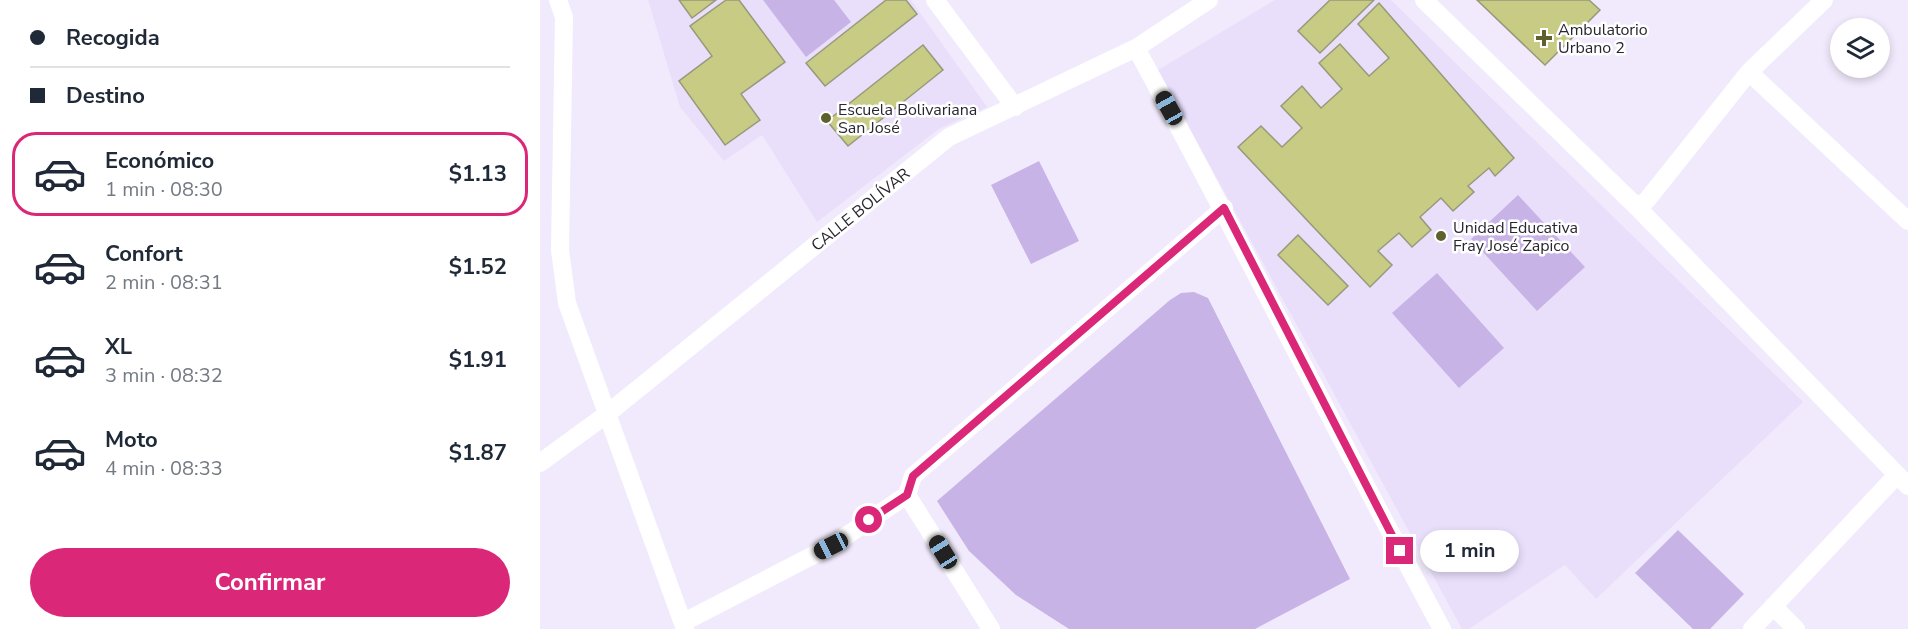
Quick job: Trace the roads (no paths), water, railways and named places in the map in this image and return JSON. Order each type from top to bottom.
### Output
[{"type":"street","points":[[558,0],[564,16],[560,250],[567,303],[685,626],[831,546],[907,495],[913,476],[1224,208]]},
{"type":"street","points":[[935,0],[1015,107]]},
{"type":"street","name":"CALLE BOLÍVAR","points":[[540,463],[606,414],[949,137],[1136,48],[1209,0]]},
{"type":"street","points":[[1424,0],[1637,207],[1903,481],[1752,629]]},
{"type":"street","points":[[1637,207],[1647,200],[1749,72],[1824,0]]},
{"type":"street","points":[[1136,48],[1224,208],[1442,629]]},
{"type":"street","points":[[1749,72],[1908,221]]},
{"type":"street","points":[[907,495],[991,629]]},
{"type":"street","points":[[1773,606],[1796,629]]},
{"type":"place","name":"Ambulatorio Urbano 2","points":[[1544,38]]},
{"type":"place","name":"Escuela Bolivariana San José","points":[[826,118]]},
{"type":"place","name":"Unidad Educativa Fray José Zapico","points":[[1441,236]]}]
